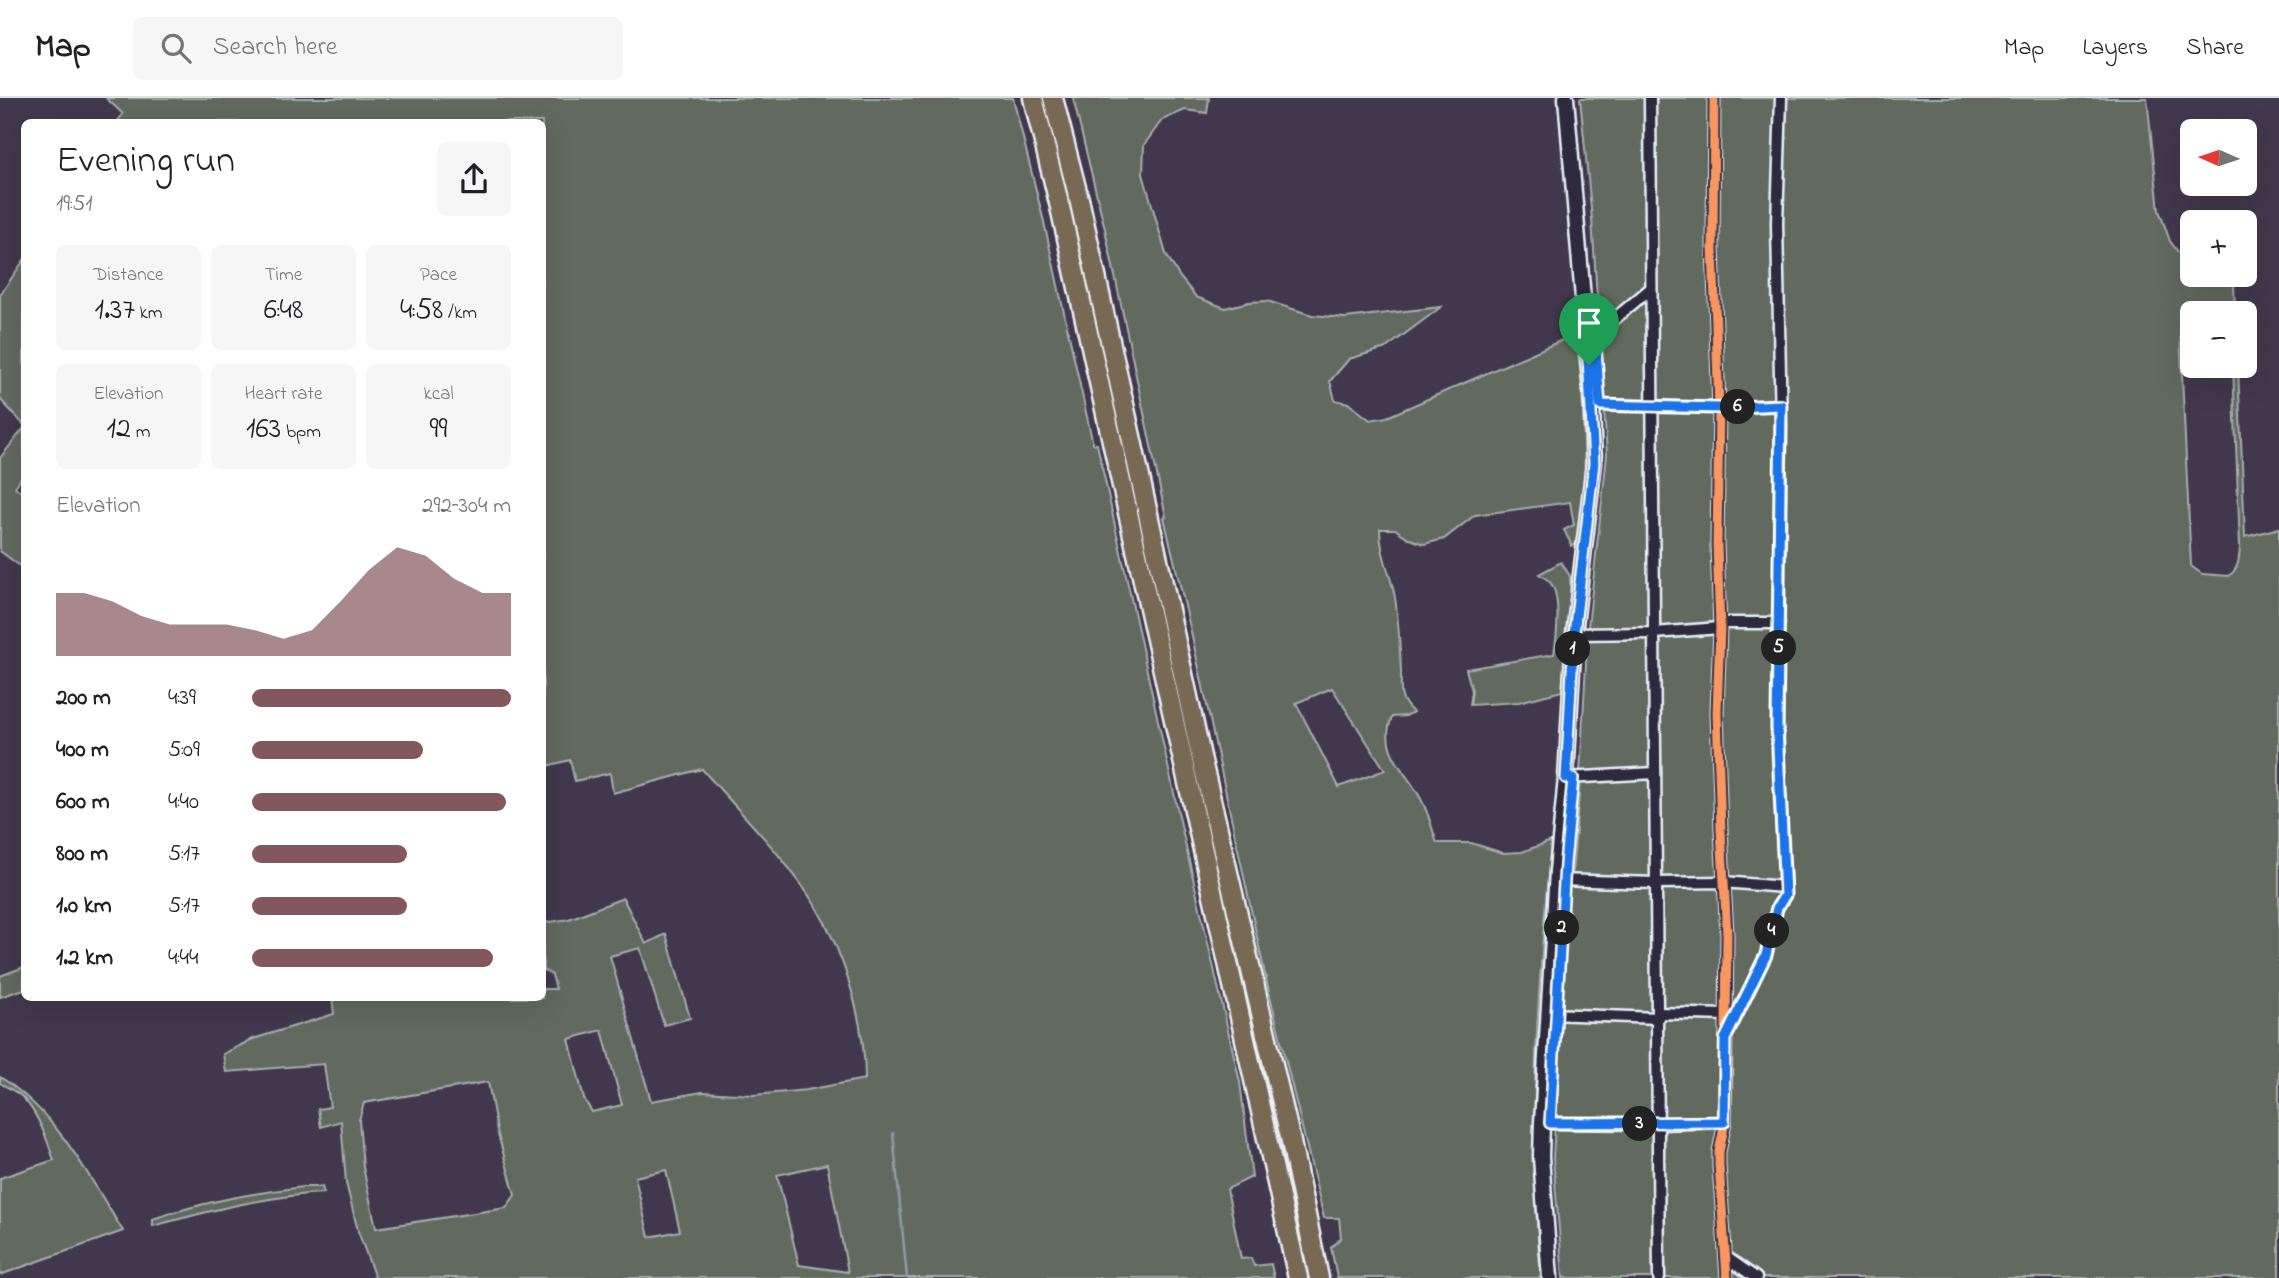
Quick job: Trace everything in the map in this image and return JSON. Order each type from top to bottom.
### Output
[{"type":"highway","points":[[1033,98],[1060,207],[1298,1278]]},
{"type":"highway","points":[[1053,98],[1080,202],[1202,761],[1290,1137],[1319,1278]]},
{"type":"main road","points":[[1566,98],[1591,338]]},
{"type":"main road","points":[[1550,1278],[1542,1168],[1560,881],[1594,463],[1596,405],[1575,98]]},
{"type":"main road","points":[[1546,1123],[1559,1278]]},
{"type":"street","points":[[1650,98],[1659,1278]]},
{"type":"street","points":[[1714,98],[1713,248],[1719,408],[1717,545],[1720,625],[1717,713],[1727,934],[1724,1122],[1719,1165],[1726,1278]]},
{"type":"street","points":[[1725,1039],[1766,955],[1777,908],[1785,895],[1777,727],[1781,405],[1777,223],[1781,98]]},
{"type":"street","points":[[1591,338],[1650,289]]},
{"type":"street","points":[[1596,405],[1719,408],[1781,405]]},
{"type":"street","points":[[1578,634],[1654,632],[1720,625],[1779,623]]},
{"type":"street","points":[[1569,778],[1655,773]]},
{"type":"street","points":[[1560,881],[1723,882],[1784,887]]},
{"type":"street","points":[[1553,1014],[1726,1015]]},
{"type":"street","points":[[1546,1123],[1724,1122]]},
{"type":"street","points":[[1726,1257],[1756,1278]]},
{"type":"green space","points":[[106,98],[1013,98],[1044,222],[1093,444],[1097,444],[1240,1082],[1252,1177],[1227,1189],[1241,1259],[1251,1258],[1254,1266],[1271,1264],[1274,1278],[375,1278],[358,1231],[346,1183],[341,1121],[321,1127],[318,1109],[330,1107],[324,1064],[226,1072],[223,1054],[253,1039],[334,1014],[332,1001],[546,1001],[546,989],[556,989],[552,975],[546,972],[546,923],[569,919],[623,898],[646,944],[666,934],[690,1018],[664,1025],[640,948],[610,956],[651,1101],[702,1092],[754,1095],[807,1090],[865,1079],[857,1012],[844,967],[815,905],[776,852],[702,769],[613,793],[610,773],[575,781],[570,760],[546,766],[546,119],[119,119],[123,114]],"holes":[[[602,1030],[622,1105],[592,1112],[584,1099],[569,1039]],[[488,1082],[497,1131],[515,1195],[506,1208],[376,1228],[363,1167],[359,1120],[364,1103]],[[827,1164],[848,1272],[799,1265],[777,1175]],[[666,1170],[680,1231],[649,1237],[635,1177]]]},
{"type":"green space","points":[[1073,98],[1209,98],[1207,113],[1185,110],[1162,120],[1144,145],[1143,174],[1166,254],[1196,297],[1225,308],[1267,301],[1312,315],[1345,318],[1441,307],[1386,348],[1349,359],[1330,381],[1335,400],[1348,403],[1370,420],[1387,417],[1576,334],[1582,386],[1585,474],[1576,544],[1572,546],[1564,530],[1574,525],[1570,502],[1475,515],[1444,539],[1424,544],[1395,529],[1380,529],[1396,607],[1401,694],[1413,712],[1406,716],[1392,717],[1388,730],[1389,741],[1396,762],[1424,806],[1437,843],[1471,843],[1503,853],[1522,852],[1551,841],[1536,1060],[1535,1169],[1541,1278],[1337,1278],[1331,1247],[1341,1238],[1339,1218],[1324,1218],[1266,979],[1164,518],[1166,517],[1105,229]],"holes":[[[1332,688],[1385,770],[1339,787],[1296,703]]]},
{"type":"green space","points":[[1580,98],[2147,98],[2159,210],[2170,241],[2180,255],[2180,287],[2234,287],[2235,301],[2180,301],[2180,378],[2182,378],[2191,566],[2202,574],[2229,576],[2235,570],[2239,559],[2233,378],[2238,378],[2245,537],[2279,528],[2279,1278],[1563,1278],[1553,1158],[1568,891],[1579,793],[1588,627],[1607,455],[1592,219]]},
{"type":"green space","points":[[21,264],[21,422],[0,399],[0,295]]},
{"type":"green space","points":[[21,432],[21,478],[15,487],[21,492],[21,567],[0,551],[0,458]]},
{"type":"green space","points":[[1561,562],[1570,576],[1571,596],[1562,691],[1519,702],[1470,705],[1472,691],[1466,669],[1554,654],[1557,600],[1551,583],[1539,574]]},
{"type":"green space","points":[[21,968],[21,990],[0,997],[0,976]]},
{"type":"green space","points":[[0,1077],[38,1108],[55,1127],[84,1167],[123,1231],[0,1275],[0,1178],[54,1160],[34,1112],[22,1097],[0,1083]]},
{"type":"green space","points":[[303,1187],[322,1187],[324,1193],[259,1201],[153,1226],[153,1219],[208,1203]]},
{"type":"waterway","points":[[893,1133],[907,1278]]},
{"type":"cycle path","points":[[1714,98],[1713,248],[1719,408],[1717,545],[1720,628],[1717,713],[1727,934],[1725,1122],[1719,1165],[1727,1278]]},
{"type":"route","points":[[1595,335],[1600,405],[1719,408],[1781,405],[1777,727],[1785,895],[1777,908],[1766,955],[1725,1039],[1724,1122],[1550,1123],[1565,864],[1573,778],[1566,778],[1574,634],[1594,463],[1589,365],[1587,342],[1595,335]]}]
